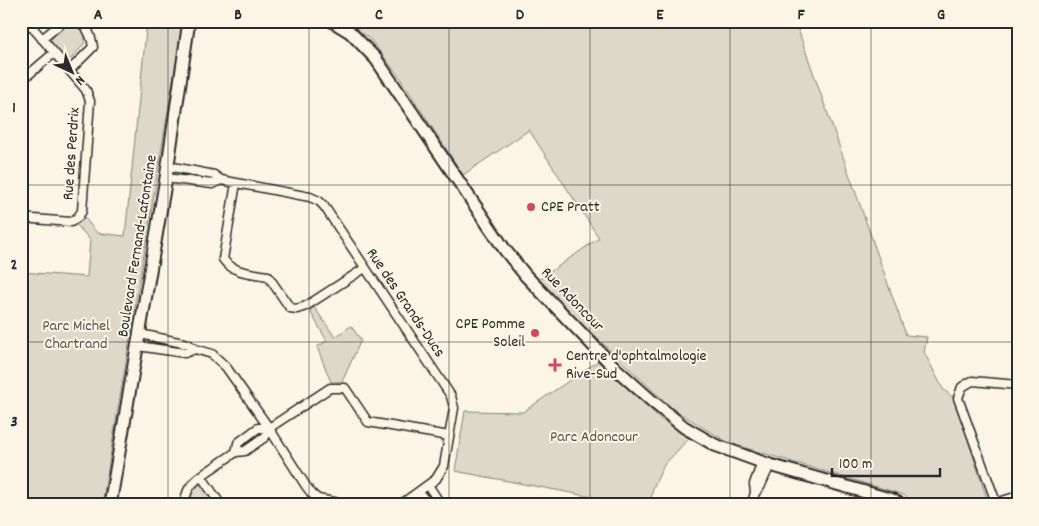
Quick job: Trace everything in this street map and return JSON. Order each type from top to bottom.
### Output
[{"type":"street","name":"Rue des Perdrix","points":[[21,218],[71,222],[78,218],[82,211],[90,101],[86,90],[27,21]]},
{"type":"street","points":[[42,39],[64,21]]},
{"type":"street","points":[[70,70],[94,47],[90,34],[77,21]]},
{"type":"street","name":"Boulevard Fernand-Lafontaine","points":[[110,505],[168,166],[189,21]]},
{"type":"street","name":"Rue Adoncour","points":[[332,21],[350,32],[376,59],[505,250],[526,276],[603,356],[652,402],[684,427],[715,445],[766,463],[893,500],[902,505]]},
{"type":"street","points":[[21,82],[54,53]]},
{"type":"street","name":"Rue des Grands-Ducs","points":[[168,166],[214,175],[221,180],[310,197],[319,201],[324,206],[451,396],[454,408],[444,466],[436,479],[400,505]]},
{"type":"street","name":"Rue des Grands-Ducs","points":[[166,178],[212,184],[221,180]]},
{"type":"street","points":[[236,183],[223,259],[227,265],[235,270],[268,276],[290,308],[297,309],[306,306],[365,268]]},
{"type":"street","points":[[140,334],[188,344],[195,349],[212,354],[226,367],[269,428],[306,486],[318,499],[326,503],[350,505]]},
{"type":"street","points":[[138,346],[185,353],[195,349]]},
{"type":"street","points":[[1018,384],[972,381],[962,387],[958,398],[997,504],[1018,496]]},
{"type":"street","points":[[184,505],[186,493],[191,484],[236,452],[238,443],[258,428],[269,428],[330,388],[345,388],[368,422],[449,436]]},
{"type":"street","points":[[751,505],[755,493],[760,487],[766,463]]},
{"type":"street","points":[[202,476],[221,505]]},
{"type":"street","points":[[428,485],[441,505]]},
{"type":"street","points":[[418,492],[430,505]]},
{"type":"green space","name":"Parc Michel Chartrand","points":[[147,21],[183,21],[102,505],[21,505],[21,272],[87,277],[90,240],[76,224],[84,217],[97,233],[125,236]]},
{"type":"green space","points":[[346,21],[795,21],[906,335],[927,337],[924,352],[943,389],[955,399],[989,505],[916,505],[904,495],[729,443],[674,410],[537,281],[599,238],[529,130],[463,175],[398,75],[370,39]]},
{"type":"green space","points":[[72,25],[84,33],[85,40],[84,44],[72,58],[64,59],[56,51],[51,40],[60,30]]},
{"type":"green space","points":[[314,307],[335,337],[351,326],[361,340],[342,382],[331,382],[317,347],[327,341],[310,311]]},
{"type":"green space","name":"Parc Adoncour","points":[[598,361],[662,420],[689,438],[664,465],[653,488],[650,505],[603,505],[603,499],[455,471],[465,411],[523,412]]},
{"type":"green space","points":[[201,476],[221,505],[184,505],[186,493]]},
{"type":"place","name":"CPE Pratt","points":[[531,207]]},
{"type":"place","name":"CPE Pomme Soleil","points":[[535,333]]},
{"type":"place","name":"Centre d'ophtalmologie Rive-Sud","points":[[555,365]]}]
